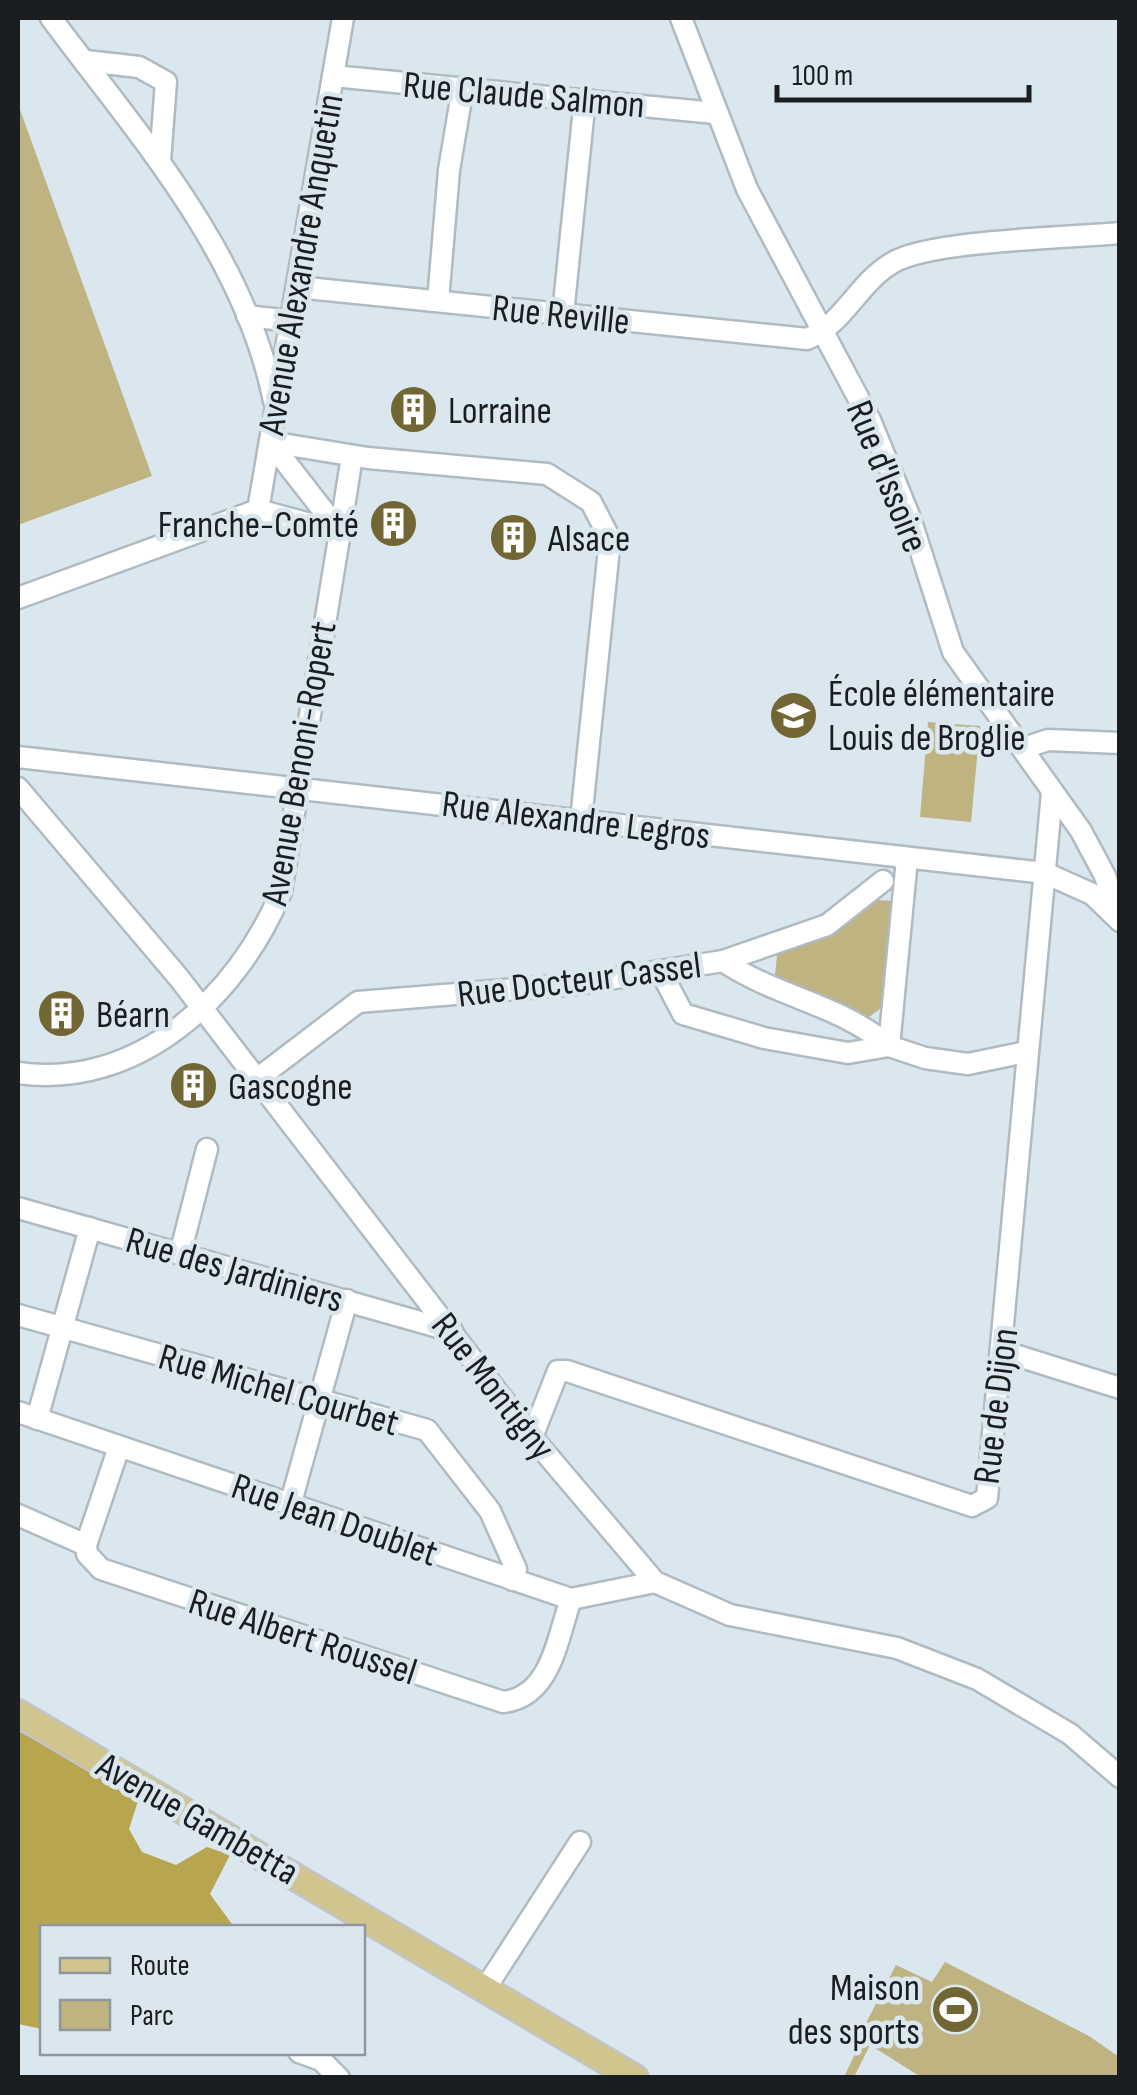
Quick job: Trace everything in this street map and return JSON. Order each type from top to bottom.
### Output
[{"type":"main road","name":"Avenue Gambetta","points":[[18,1714],[635,2078]]},
{"type":"street","points":[[50,18],[160,161],[204,230],[247,316],[276,408]]},
{"type":"street","name":"Avenue Alexandre Anquetin","points":[[258,510],[343,18]]},
{"type":"street","name":"Rue d'Issoire","points":[[681,18],[747,189],[870,420],[910,518],[953,652],[1081,830],[1105,876],[1120,920]]},
{"type":"street","points":[[86,61],[139,67],[166,82],[160,161]]},
{"type":"street","name":"Rue Claude Salmon","points":[[333,76],[585,98],[715,114]]},
{"type":"street","points":[[438,301],[449,170],[463,87]]},
{"type":"street","points":[[563,314],[585,98]]},
{"type":"street","points":[[824,332],[864,287],[892,263],[926,250],[1120,234]]},
{"type":"street","name":"Rue Reville","points":[[296,287],[807,339],[824,332]]},
{"type":"street","points":[[247,316],[291,321]]},
{"type":"street","points":[[270,442],[352,456],[547,474],[574,488],[600,516],[610,539],[609,556],[581,820]]},
{"type":"street","points":[[270,442],[340,532]]},
{"type":"street","name":"Avenue Benoni-Ropert","points":[[18,1073],[58,1076],[106,1068],[162,1040],[202,1009],[267,926],[281,892],[352,456]]},
{"type":"street","points":[[18,598],[258,510],[340,532]]},
{"type":"street","points":[[1024,748],[1048,740],[1120,742]]},
{"type":"street","name":"Rue Alexandre Legros","points":[[18,757],[1046,873],[1092,894],[1120,920]]},
{"type":"street","name":"Rue Montigny","points":[[18,788],[202,1009],[532,1437],[655,1582],[730,1616],[808,1627],[897,1648],[977,1680],[1070,1734],[1120,1776]]},
{"type":"street","name":"Rue de Dijon","points":[[532,1437],[558,1371],[567,1371],[972,1506],[980,1504],[991,1490],[1026,1052],[1052,793]]},
{"type":"street","points":[[880,857],[894,883]]},
{"type":"street","points":[[889,1046],[894,883],[908,859]]},
{"type":"street","name":"Rue Docteur Cassel","points":[[257,1079],[358,1002],[662,974],[723,962],[827,926],[894,883]]},
{"type":"street","points":[[723,962],[756,983],[819,1003],[864,1025],[889,1046],[925,1058],[968,1064],[1026,1052]]},
{"type":"street","points":[[662,974],[683,1014],[764,1038],[848,1054],[889,1046]]},
{"type":"street","points":[[180,1254],[208,1149]]},
{"type":"street","name":"Rue des Jardiniers","points":[[18,1208],[452,1330]]},
{"type":"street","points":[[27,1415],[64,1329],[90,1228]]},
{"type":"street","points":[[291,1502],[347,1300]]},
{"type":"street","name":"Rue Michel Courbet","points":[[18,1315],[427,1430],[490,1511],[516,1569],[513,1580]]},
{"type":"street","points":[[1002,1351],[1120,1388]]},
{"type":"street","name":"Rue Jean Doublet","points":[[27,1415],[571,1599],[655,1582]]},
{"type":"street","points":[[86,1545],[119,1447]]},
{"type":"street","name":"Rue Albert Roussel","points":[[18,1515],[86,1545],[87,1554],[101,1569],[503,1702],[524,1700],[540,1685],[571,1599]]},
{"type":"street","points":[[485,1989],[580,1842]]},
{"type":"street","points":[[307,2055],[322,2060],[339,2078]]},
{"type":"green space","points":[[18,104],[152,476],[18,525]]},
{"type":"green space","points":[[928,722],[980,726],[971,822],[920,817]]},
{"type":"green space","points":[[876,900],[895,901],[884,1006],[869,1017],[775,975],[777,955],[825,937]]},
{"type":"green space","name":"Maison des sports","points":[[945,1962],[1089,2036],[1119,2057],[1119,2077],[921,2077],[870,2045],[854,2077],[844,2077],[854,2056],[852,2050],[896,1965],[932,1982]]},
{"type":"shaded area","points":[[18,1731],[140,1795],[129,1829],[142,1852],[176,1865],[207,1847],[230,1855],[210,1894],[233,1925],[40,1925],[40,2029],[18,2024]]},
{"type":"place","name":"Lorraine","points":[[413,410]]},
{"type":"place","name":"Franche-Comté","points":[[394,524]]},
{"type":"place","name":"Alsace","points":[[513,538]]},
{"type":"place","name":"École élémentaire Louis de Broglie","points":[[793,715]]},
{"type":"place","name":"Béarn","points":[[61,1014]]},
{"type":"place","name":"Gascogne","points":[[193,1086]]},
{"type":"place","name":"Maison des sports","points":[[955,2009]]}]
